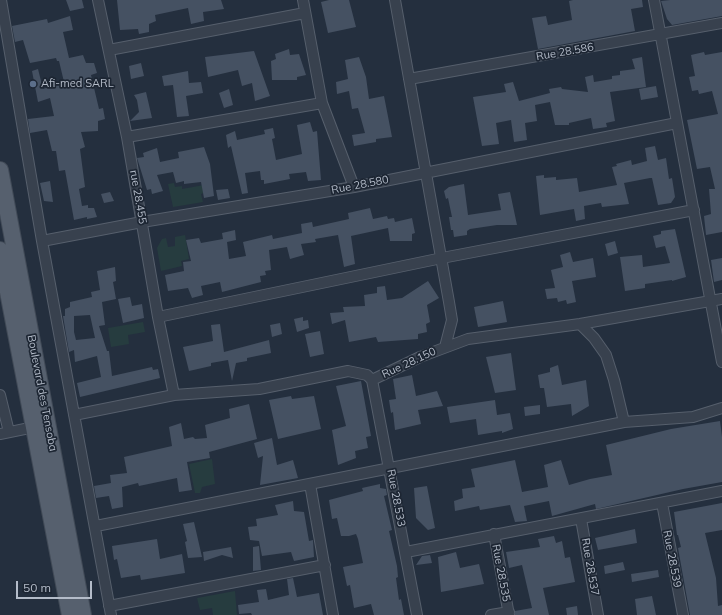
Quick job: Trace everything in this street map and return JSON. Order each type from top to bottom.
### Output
[{"type":"main road","name":"Boulevard des Tensoba","points":[[0,170],[42,425],[70,615]]},
{"type":"main road","name":"Boulevard des Tensoba","points":[[0,250],[42,425],[83,615]]},
{"type":"street","points":[[1,0],[42,241],[96,526],[110,611],[325,565]]},
{"type":"street","name":"rue 28.455","points":[[98,0],[127,137],[158,317],[174,395]]},
{"type":"street","points":[[303,0],[322,103],[354,187]]},
{"type":"street","points":[[395,0],[452,320],[445,347]]},
{"type":"street","points":[[654,0],[722,362]]},
{"type":"street","points":[[109,50],[305,13]]},
{"type":"street","name":"Rue 28.586","points":[[409,79],[722,23]]},
{"type":"street","points":[[127,137],[322,103]]},
{"type":"street","name":"Rue 28.580","points":[[42,241],[142,222],[354,187],[677,123]]},
{"type":"street","points":[[158,317],[442,258],[694,210]]},
{"type":"street","name":"Rue 28.150","points":[[74,415],[174,395],[259,389],[348,371],[367,375],[372,380],[420,357],[468,339],[580,324],[722,298]]},
{"type":"street","points":[[580,324],[594,338],[606,355],[614,380],[624,422]]},
{"type":"street","name":"Rue 28.533","points":[[372,380],[417,615]]},
{"type":"street","points":[[0,395],[5,433],[42,425]]},
{"type":"street","points":[[96,526],[624,422],[693,417],[722,408]]},
{"type":"street","points":[[310,484],[333,615]]},
{"type":"street","points":[[406,552],[722,491]]},
{"type":"street","name":"Rue 28.539","points":[[662,503],[683,615]]},
{"type":"street","name":"Rue 28.537","points":[[582,519],[598,615]]},
{"type":"street","name":"Rue 28.535","points":[[491,615],[509,613],[494,534]]},
{"type":"green space","points":[[174,183],[175,187],[182,186],[182,189],[204,185],[206,192],[201,194],[203,202],[173,207],[168,184]]},
{"type":"green space","points":[[185,235],[189,259],[181,261],[182,266],[161,271],[157,248],[162,239],[166,238],[168,247],[175,246],[175,237]]},
{"type":"green space","points":[[143,322],[145,332],[128,335],[129,344],[111,347],[108,328]]},
{"type":"green space","points":[[212,459],[215,484],[202,487],[200,493],[195,493],[189,464]]},
{"type":"green space","points":[[235,591],[237,615],[213,615],[212,608],[200,610],[197,598]]},
{"type":"building","points":[[66,0],[82,0],[84,8],[70,11]]},
{"type":"building","points":[[117,0],[221,0],[224,9],[203,12],[204,21],[191,24],[188,8],[155,15],[156,21],[149,24],[149,32],[139,34],[138,29],[120,30]]},
{"type":"building","points":[[329,0],[349,0],[356,27],[328,33],[321,2]]},
{"type":"building","points":[[642,0],[643,7],[631,9],[635,31],[538,49],[532,18],[546,16],[548,25],[572,20],[569,1]]},
{"type":"building","points":[[722,0],[722,16],[672,25],[667,19],[661,1]]},
{"type":"building","points":[[70,16],[73,30],[63,32],[69,58],[83,55],[86,63],[94,63],[97,73],[91,75],[99,109],[103,108],[105,119],[98,121],[98,131],[81,132],[85,147],[80,149],[85,187],[79,189],[82,206],[88,205],[88,208],[94,208],[97,217],[87,219],[87,217],[74,220],[65,170],[59,171],[56,151],[52,151],[47,130],[30,133],[28,119],[54,116],[50,98],[38,102],[32,71],[38,69],[43,89],[64,82],[59,61],[57,61],[56,58],[30,63],[23,40],[15,42],[12,26],[47,19],[48,23]]},
{"type":"building","points":[[289,49],[290,55],[299,54],[306,75],[297,77],[297,80],[272,80],[271,61],[276,59],[275,54]]},
{"type":"building","points":[[254,51],[270,96],[255,101],[252,83],[242,86],[238,70],[208,77],[205,57]]},
{"type":"building","points":[[704,52],[705,55],[722,52],[722,232],[706,235],[704,216],[711,214],[709,189],[715,189],[710,167],[697,169],[687,120],[718,114],[712,91],[699,94],[698,90],[692,91],[689,77],[695,76],[691,55]]},
{"type":"building","points":[[359,57],[366,77],[369,99],[384,96],[392,137],[376,139],[376,142],[354,146],[352,135],[365,133],[358,108],[352,109],[349,91],[337,94],[336,82],[348,79],[345,60]]},
{"type":"building","points":[[642,57],[646,87],[610,92],[615,121],[606,123],[607,127],[593,129],[591,118],[569,123],[569,125],[555,125],[550,102],[535,105],[537,121],[525,123],[527,140],[514,142],[511,120],[496,123],[499,144],[482,146],[473,97],[506,92],[504,84],[513,82],[519,101],[550,93],[549,89],[561,87],[562,89],[588,92],[585,77],[593,75],[594,82],[612,79],[612,76],[620,75],[620,71],[635,69],[632,59]]},
{"type":"building","points":[[141,63],[144,76],[131,79],[129,66]]},
{"type":"building","points":[[188,71],[189,83],[201,82],[203,93],[186,96],[189,116],[177,117],[173,85],[164,86],[162,76]]},
{"type":"building","points":[[656,86],[658,97],[641,100],[639,89]]},
{"type":"building","points":[[229,89],[233,105],[224,108],[219,93]]},
{"type":"building","points":[[146,92],[152,118],[130,121],[139,112],[137,100],[134,95]]},
{"type":"building","points":[[310,122],[313,132],[317,131],[321,180],[308,181],[306,172],[289,174],[290,179],[264,184],[264,180],[261,180],[260,171],[245,173],[248,193],[242,194],[231,146],[228,148],[226,135],[235,131],[237,140],[265,134],[264,130],[273,128],[275,138],[272,139],[276,160],[302,154],[297,125]]},
{"type":"building","points":[[655,146],[658,160],[666,158],[669,179],[672,178],[675,197],[671,203],[658,205],[652,178],[650,178],[624,183],[629,204],[602,207],[601,203],[584,206],[585,219],[576,221],[574,209],[540,215],[536,176],[544,175],[544,178],[556,177],[556,180],[577,178],[579,192],[617,185],[612,167],[617,166],[616,164],[631,160],[632,165],[647,161],[645,148]]},
{"type":"building","points":[[204,147],[210,164],[214,196],[204,198],[201,182],[184,184],[184,181],[176,183],[173,172],[157,175],[163,191],[152,194],[151,189],[147,190],[137,158],[144,157],[143,153],[157,148],[160,162],[179,158],[178,152]]},
{"type":"building","points":[[50,181],[53,202],[44,201],[40,183]]},
{"type":"building","points":[[464,184],[468,215],[501,210],[498,194],[510,192],[517,225],[497,225],[470,229],[467,231],[467,235],[454,237],[453,230],[451,230],[449,217],[452,217],[448,198],[446,199],[444,191],[449,187]]},
{"type":"building","points":[[228,189],[230,198],[218,200],[216,190]]},
{"type":"building","points":[[110,192],[114,201],[104,203],[101,194]]},
{"type":"building","points":[[370,208],[373,219],[387,216],[388,219],[394,218],[395,222],[412,218],[415,233],[412,234],[412,241],[390,241],[388,228],[351,236],[355,264],[344,267],[338,235],[315,239],[316,242],[301,244],[304,255],[290,259],[287,247],[269,250],[271,270],[265,271],[266,275],[260,276],[261,282],[222,292],[220,282],[201,286],[203,295],[192,298],[188,288],[168,291],[165,275],[184,271],[183,262],[191,261],[186,240],[199,238],[201,243],[223,239],[222,233],[235,230],[236,240],[227,242],[229,259],[246,256],[243,242],[272,235],[273,239],[302,233],[301,224],[312,222],[313,227],[349,219],[348,213]]},
{"type":"building","points":[[675,229],[686,277],[672,281],[645,284],[645,288],[625,291],[620,257],[642,255],[643,267],[670,263],[665,246],[656,248],[653,236],[661,234],[661,231]]},
{"type":"building","points":[[615,241],[618,253],[608,256],[605,244]]},
{"type":"building","points":[[570,252],[573,262],[593,258],[596,277],[572,281],[576,302],[567,304],[566,300],[558,302],[557,298],[547,299],[545,289],[555,288],[551,270],[563,267],[560,255]]},
{"type":"building","points":[[722,258],[722,280],[714,282],[711,260]]},
{"type":"building","points":[[115,267],[116,281],[113,282],[116,299],[102,302],[105,325],[99,326],[107,351],[109,351],[112,376],[152,367],[153,370],[158,369],[160,378],[80,397],[77,383],[101,377],[97,356],[75,362],[74,350],[69,352],[63,316],[65,316],[65,309],[70,307],[70,302],[92,297],[91,292],[100,290],[97,271]],"holes":[[[90,315],[95,338],[76,340],[74,332],[74,316]]]},
{"type":"building","points":[[428,281],[439,298],[427,305],[430,322],[426,324],[427,332],[418,334],[418,339],[378,342],[376,337],[349,342],[345,320],[332,324],[330,313],[344,312],[343,307],[365,306],[364,295],[377,293],[377,287],[385,286],[387,300],[402,298]]},
{"type":"building","points":[[130,297],[132,306],[142,304],[144,318],[123,323],[118,299]]},
{"type":"building","points":[[503,301],[507,322],[478,327],[474,307]]},
{"type":"building","points":[[303,317],[303,321],[308,320],[309,328],[297,332],[294,319]]},
{"type":"building","points":[[280,323],[282,334],[272,337],[270,325]]},
{"type":"building","points":[[220,324],[224,352],[269,340],[271,353],[247,358],[247,361],[236,363],[232,381],[228,360],[211,363],[211,366],[189,371],[183,347],[213,341],[211,325]]},
{"type":"building","points":[[320,331],[324,354],[310,357],[305,334]]},
{"type":"building","points":[[511,353],[516,390],[495,393],[486,357]]},
{"type":"building","points":[[558,365],[562,385],[586,380],[589,406],[572,416],[571,404],[547,407],[544,388],[540,388],[538,375],[550,372],[550,368]]},
{"type":"building","points":[[412,375],[416,396],[437,391],[443,406],[418,410],[421,424],[395,430],[393,412],[391,413],[389,400],[396,399],[393,379]]},
{"type":"building","points":[[361,381],[371,436],[366,437],[368,448],[355,451],[356,458],[338,465],[332,430],[346,426],[336,386]]},
{"type":"building","points":[[291,396],[292,399],[314,396],[321,429],[278,439],[269,400]]},
{"type":"building","points":[[495,400],[497,415],[510,413],[513,429],[502,433],[502,431],[478,435],[476,419],[450,423],[447,407]]},
{"type":"building","points":[[249,404],[257,439],[209,452],[210,458],[187,462],[192,490],[179,492],[177,478],[139,486],[138,483],[122,487],[123,507],[112,509],[109,496],[96,498],[94,486],[111,483],[110,475],[127,473],[124,457],[172,446],[169,427],[181,423],[184,439],[193,437],[195,439],[207,438],[205,425],[230,418],[229,409]]},
{"type":"building","points":[[540,405],[540,414],[525,416],[524,407]]},
{"type":"building","points":[[720,421],[722,437],[722,482],[683,489],[596,509],[595,504],[552,516],[549,501],[524,506],[527,521],[515,522],[510,505],[480,510],[479,506],[455,511],[454,501],[463,498],[462,489],[475,487],[471,469],[515,460],[522,492],[548,487],[544,465],[561,460],[569,485],[612,475],[606,445],[671,429]]},
{"type":"building","points":[[272,438],[277,465],[293,460],[298,478],[260,485],[263,456],[258,458],[254,443]]},
{"type":"building","points":[[380,484],[380,488],[386,489],[387,495],[384,496],[392,530],[389,531],[397,566],[398,577],[396,578],[399,600],[401,599],[404,615],[374,615],[371,604],[354,608],[350,585],[347,586],[343,567],[363,563],[358,539],[356,534],[341,536],[337,518],[332,519],[329,500],[363,491],[362,488]]},
{"type":"building","points":[[427,486],[435,528],[428,530],[416,518],[414,488]]},
{"type":"building","points":[[293,501],[294,511],[304,512],[309,541],[313,540],[314,557],[294,561],[291,552],[262,556],[259,541],[250,540],[248,527],[257,526],[256,519],[278,515],[275,505]]},
{"type":"building","points":[[722,503],[722,530],[705,533],[716,578],[718,606],[722,605],[722,615],[690,615],[678,548],[681,547],[677,535],[674,512]]},
{"type":"building","points":[[194,522],[202,557],[188,558],[185,542],[187,541],[183,524]]},
{"type":"building","points":[[635,529],[637,543],[598,550],[595,538]]},
{"type":"building","points":[[554,536],[556,543],[562,541],[565,558],[570,557],[575,582],[543,588],[549,615],[515,615],[515,611],[532,608],[522,565],[509,568],[506,552],[540,547],[538,539]]},
{"type":"building","points":[[157,539],[160,559],[182,554],[185,573],[141,580],[140,575],[121,578],[117,559],[114,560],[112,546]]},
{"type":"building","points":[[259,546],[261,570],[253,571],[253,547]]},
{"type":"building","points":[[231,547],[233,558],[222,555],[204,561],[203,552]]},
{"type":"building","points":[[456,552],[460,568],[479,564],[484,584],[441,592],[438,557]]},
{"type":"building","points":[[430,555],[432,563],[416,565],[422,556]]},
{"type":"building","points":[[623,562],[625,570],[605,574],[604,566]]},
{"type":"building","points":[[658,570],[659,577],[632,582],[631,574]]},
{"type":"building","points":[[293,578],[297,597],[319,593],[323,615],[239,614],[238,605],[259,602],[257,590],[266,589],[268,600],[289,595],[287,579]]},
{"type":"building","points":[[652,596],[656,615],[637,615],[635,599]]},
{"type":"building","points":[[577,606],[578,615],[567,615],[566,608]]},
{"type":"place","name":"Afi-med SARL","points":[[33,84]]}]
